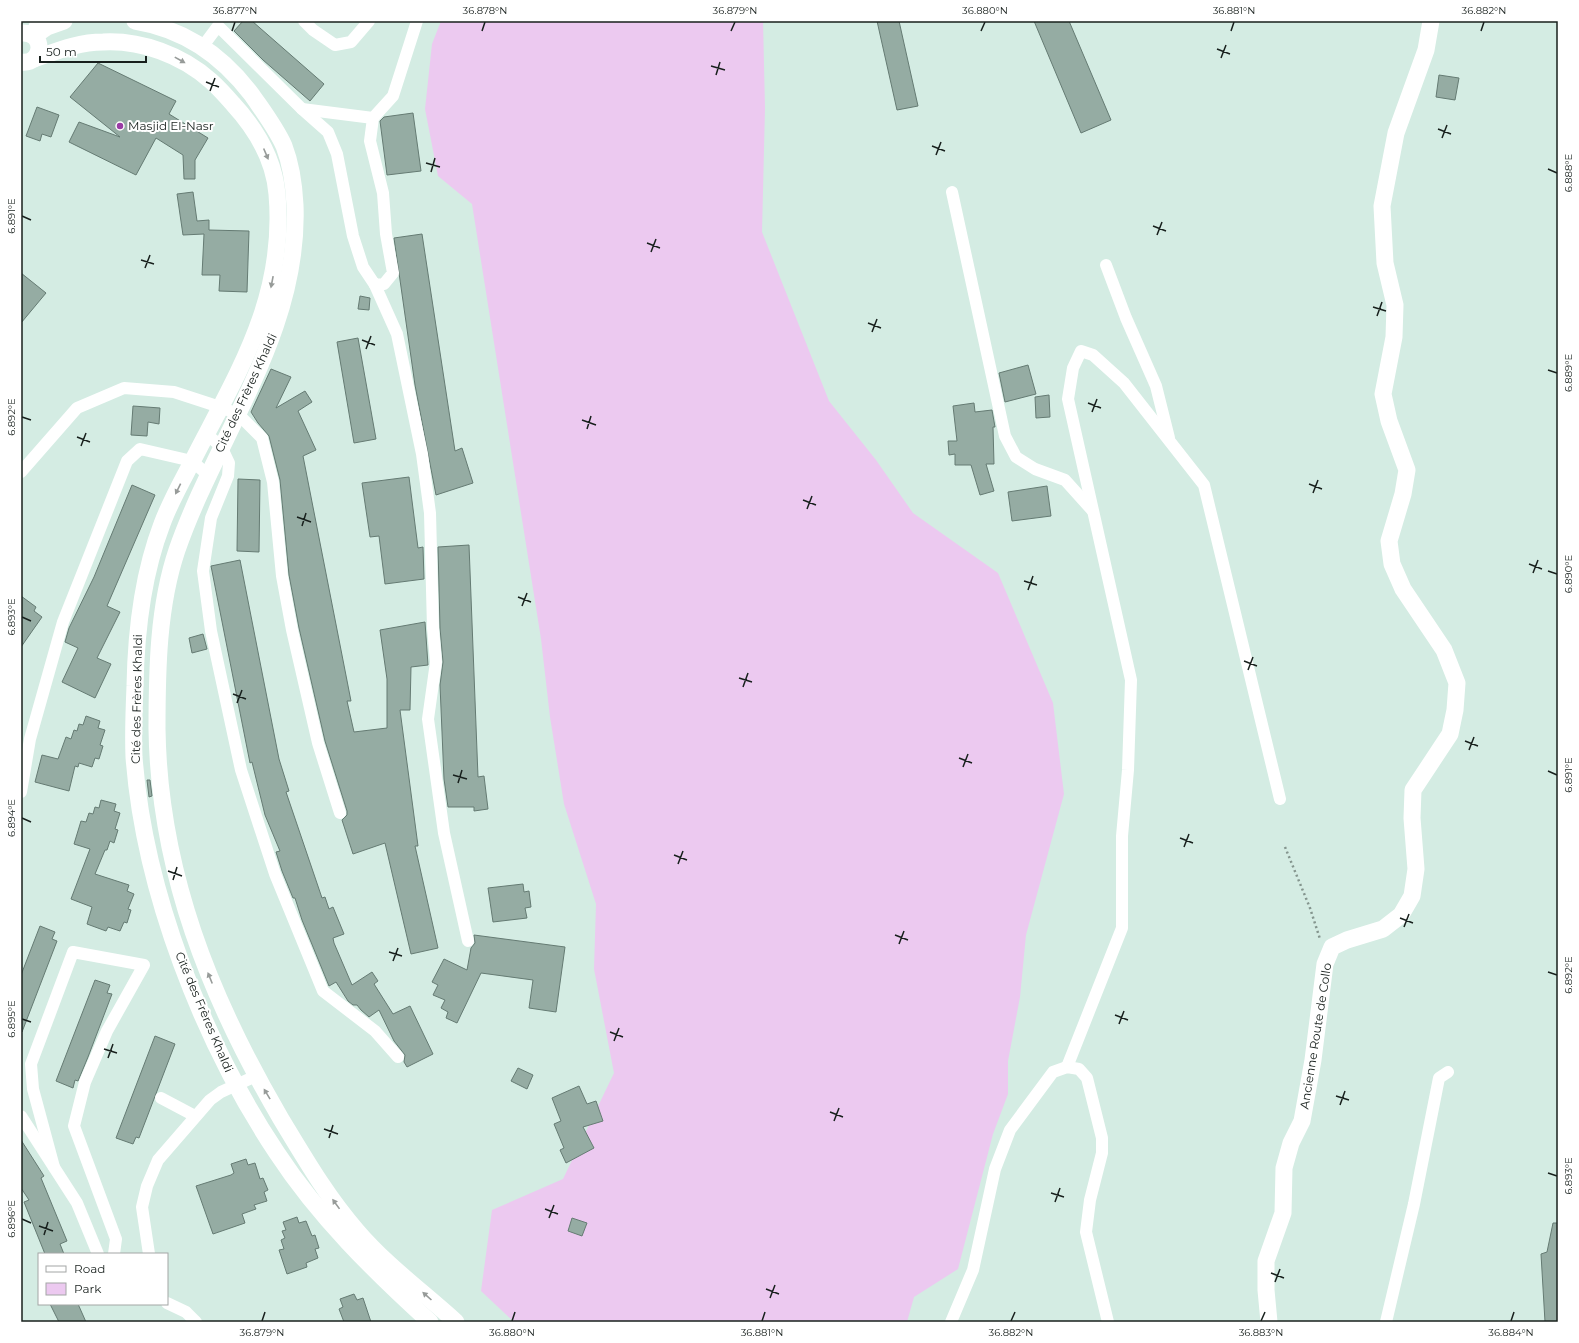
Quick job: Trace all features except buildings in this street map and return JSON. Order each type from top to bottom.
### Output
[{"type":"main road","points":[[28,60],[39,50],[39,45],[28,31],[47,28],[64,21]]},
{"type":"main road","name":"Cité des Frères Khaldi","points":[[135,21],[152,24],[181,34],[203,46],[222,61],[244,84],[266,115],[283,145],[290,166],[295,194],[296,229],[291,269],[284,302],[261,366],[193,506],[176,554],[166,592],[158,684],[159,780],[169,850],[178,888],[195,940],[230,1026],[256,1076],[300,1152],[354,1228],[379,1255],[456,1322]]},
{"type":"main road","name":"Ancienne Route de Collo","points":[[1269,1322],[1266,1290],[1266,1261],[1283,1213],[1284,1168],[1291,1143],[1302,1121],[1327,960],[1332,947],[1347,940],[1383,929],[1401,915],[1412,896],[1416,869],[1412,818],[1413,790],[1450,734],[1455,710],[1456,683],[1444,650],[1403,589],[1392,564],[1389,541],[1403,494],[1407,470],[1389,421],[1383,394],[1394,337],[1395,304],[1385,263],[1382,206],[1396,133],[1426,50],[1431,21]]},
{"type":"main road","name":"Cité des Frères Khaldi","points":[[28,60],[78,43],[106,41],[134,44],[173,56],[192,66],[212,81],[247,120],[265,150],[273,171],[276,190],[278,235],[269,296],[259,326],[247,354],[164,520],[148,570],[136,640],[134,755],[146,841],[171,932],[187,978],[237,1085],[277,1154],[315,1204],[347,1242],[373,1269],[430,1322]]},
{"type":"street","points":[[304,21],[313,30],[335,45],[351,42],[369,21]]},
{"type":"street","points":[[375,285],[384,284],[393,273],[386,234],[384,193],[370,141],[373,118],[393,96],[417,21]]},
{"type":"street","points":[[203,46],[214,24],[328,132],[337,154],[353,236],[363,267],[375,285],[397,334],[422,454],[430,513],[433,628],[436,662],[428,719],[444,833],[468,940]]},
{"type":"street","points":[[302,109],[373,118]]},
{"type":"street","points":[[952,192],[1005,436],[1016,457],[1035,469],[1065,480],[1093,510]]},
{"type":"street","points":[[1106,265],[1126,318],[1156,386],[1171,443]]},
{"type":"street","points":[[1066,1067],[1122,928],[1122,836],[1128,770],[1131,680],[1068,399],[1073,368],[1081,351],[1093,355],[1124,383],[1204,485],[1280,799]]},
{"type":"street","points":[[21,472],[77,408],[124,388],[174,392],[220,407],[238,414],[262,438],[273,482],[282,576],[292,630],[318,743],[340,812]]},
{"type":"street","points":[[206,434],[221,446],[229,462],[228,476],[210,518],[203,571],[211,632],[241,770],[275,874],[322,991],[375,1031],[398,1057]]},
{"type":"street","points":[[21,792],[30,739],[64,622],[127,461],[140,449],[192,462],[208,475]]},
{"type":"street","points":[[54,1167],[33,1089],[31,1064],[73,952],[144,965],[107,1031],[85,1082],[74,1126],[116,1239],[114,1253]]},
{"type":"street","points":[[951,1322],[973,1270],[995,1169],[1010,1130],[1053,1072],[1066,1067],[1079,1069],[1087,1078],[1102,1138],[1102,1153],[1090,1200],[1086,1232],[1108,1322]]},
{"type":"street","points":[[1386,1322],[1414,1204],[1439,1078],[1448,1072]]},
{"type":"street","points":[[149,1253],[142,1207],[147,1186],[158,1160],[210,1100],[256,1076]]},
{"type":"street","points":[[162,1098],[195,1116]]},
{"type":"street","points":[[21,1116],[77,1203],[98,1253]]},
{"type":"street","points":[[168,1303],[186,1312],[196,1322]]},
{"type":"path","points":[[1285,847],[1310,908],[1327,960]]},
{"type":"green space","points":[[441,21],[763,21],[765,108],[762,232],[829,401],[876,460],[913,513],[998,573],[1053,703],[1064,794],[1026,935],[1020,997],[1008,1061],[1008,1094],[993,1134],[958,1269],[914,1297],[907,1322],[514,1322],[481,1291],[492,1210],[563,1179],[614,1073],[594,969],[596,904],[564,804],[550,717],[541,639],[472,204],[438,176],[425,109],[432,44]]},
{"type":"place","name":"Masjid El-Nasr","points":[[120,126]]}]
